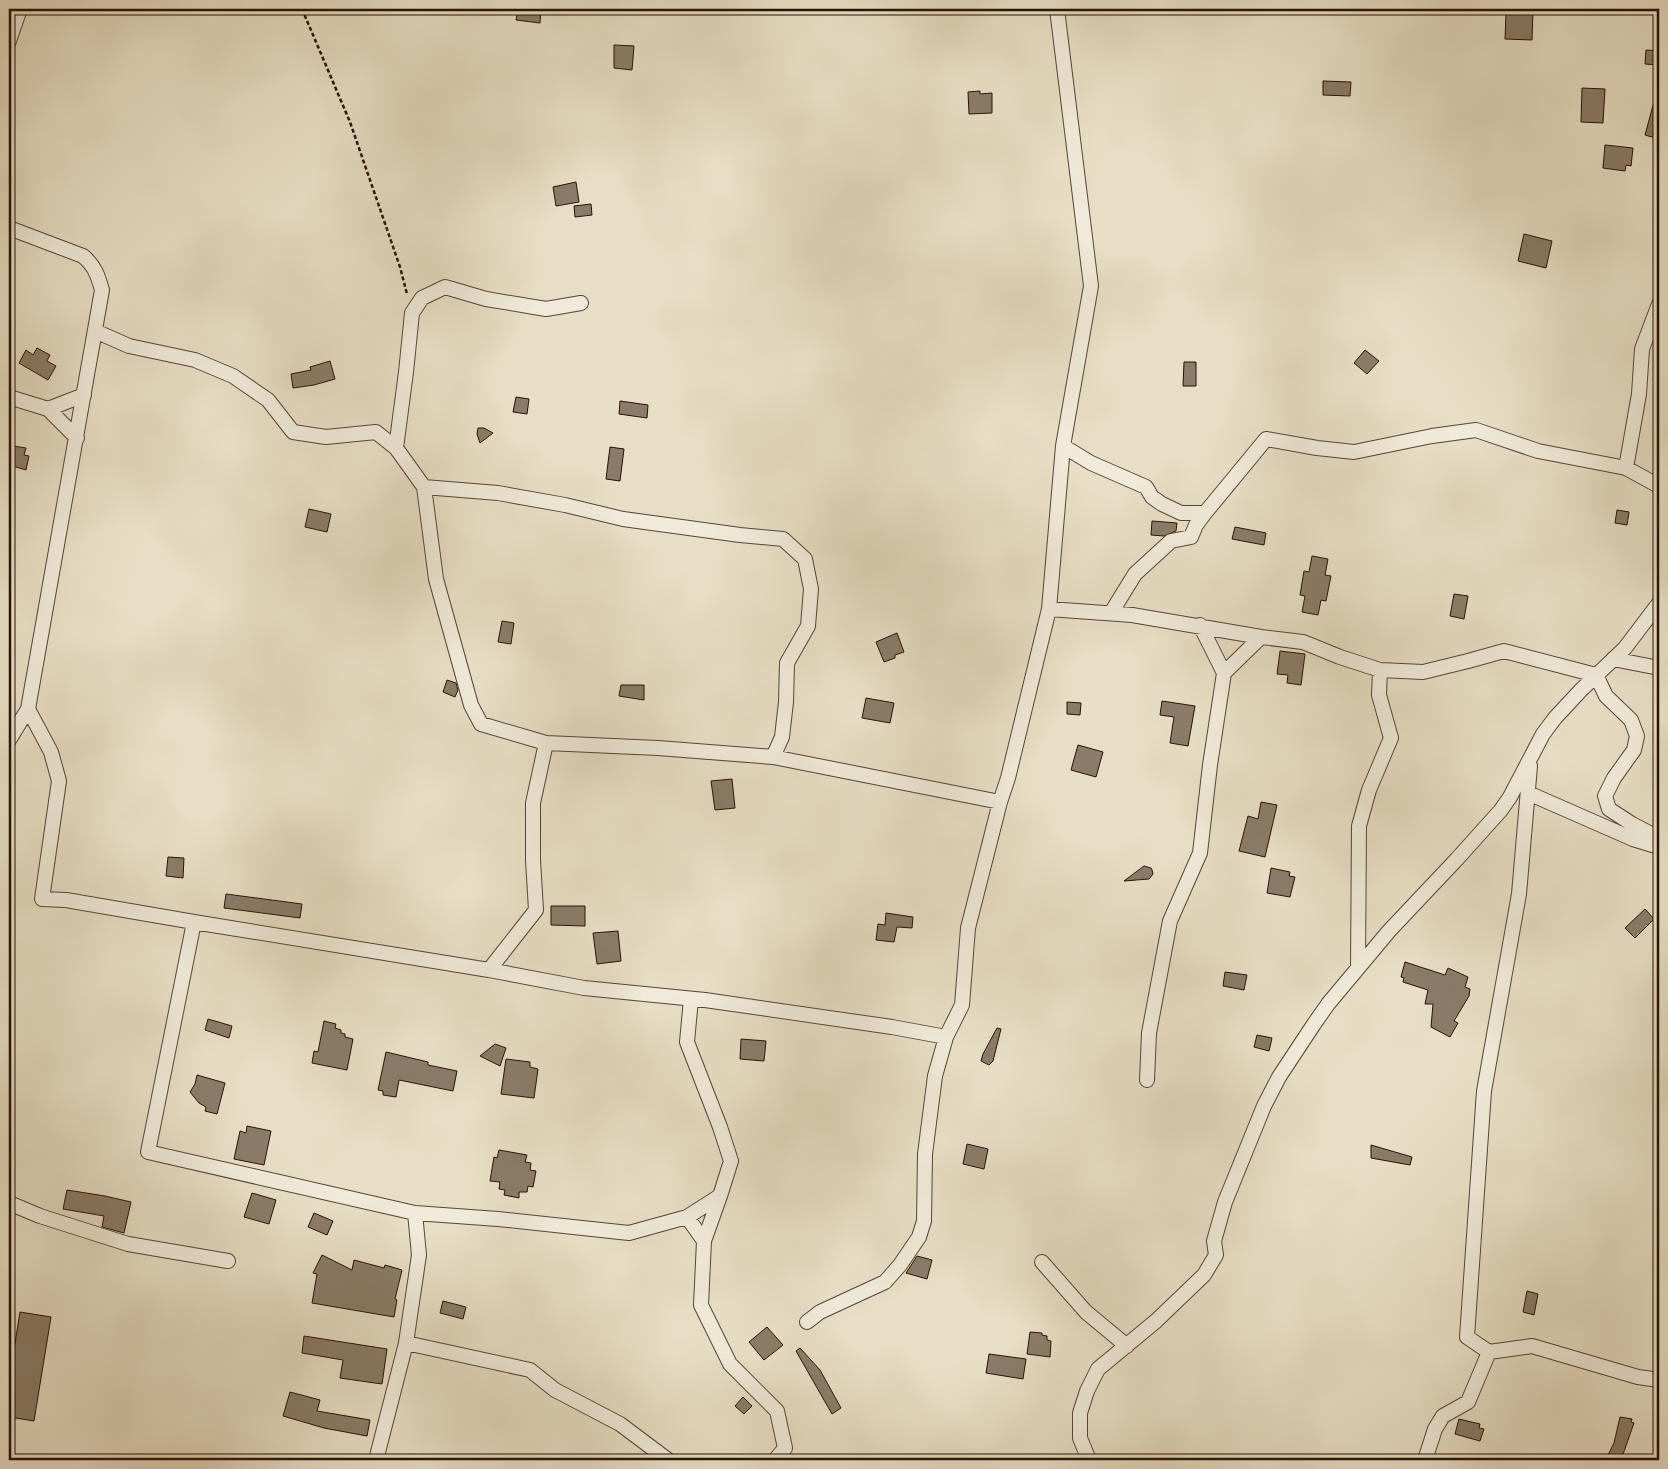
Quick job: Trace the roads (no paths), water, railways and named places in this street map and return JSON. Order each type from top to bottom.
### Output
[{"type":"street","points":[[9,41],[20,9]]},
{"type":"street","points":[[807,1322],[820,1312],[885,1282],[919,1237],[924,1221],[925,1154],[935,1076],[946,1036],[962,1005],[968,928],[1000,802],[1008,778],[1049,609],[1064,446],[1091,286],[1081,192],[1057,9]]},
{"type":"street","points":[[9,230],[83,256],[91,262],[97,272],[102,290],[28,709],[9,740]]},
{"type":"street","points":[[396,448],[412,313],[422,298],[445,288],[486,299],[546,310],[581,303]]},
{"type":"street","points":[[1626,468],[1639,394],[1642,349],[1659,304]]},
{"type":"street","points":[[95,331],[129,346],[195,360],[232,376],[268,400],[293,432],[326,437],[376,432],[396,448],[424,487],[436,579],[471,705],[481,724],[546,743],[658,748],[774,757],[1000,802]]},
{"type":"street","points":[[48,409],[84,395]]},
{"type":"street","points":[[9,397],[48,409],[77,438]]},
{"type":"street","points":[[1111,613],[1135,574],[1171,541],[1191,537],[1196,525],[1266,439],[1354,452],[1432,436],[1476,430],[1538,451],[1626,468],[1659,486]]},
{"type":"street","points":[[1064,446],[1091,464],[1146,487],[1152,497],[1162,504],[1182,513],[1205,514]]},
{"type":"street","points":[[424,487],[498,493],[565,505],[623,519],[783,539],[805,559],[811,589],[808,626],[787,663],[786,702],[782,737],[774,757]]},
{"type":"street","points":[[1089,1460],[1080,1438],[1080,1413],[1087,1391],[1098,1369],[1156,1321],[1210,1267],[1216,1255],[1214,1241],[1225,1202],[1264,1106],[1278,1077],[1328,1004],[1389,930],[1501,810],[1543,734],[1555,718],[1625,648],[1659,603]]},
{"type":"street","points":[[1049,609],[1132,614],[1261,637],[1303,642],[1380,670],[1422,672],[1504,651],[1596,675],[1606,696],[1631,720],[1638,736],[1634,750],[1614,778],[1605,796],[1609,809],[1659,838]]},
{"type":"street","points":[[1147,1080],[1149,1033],[1170,921],[1200,852],[1210,765],[1224,673],[1200,625]]},
{"type":"street","points":[[1224,673],[1261,637]]},
{"type":"street","points":[[1613,659],[1659,668]]},
{"type":"street","points":[[1358,968],[1359,826],[1369,790],[1391,738],[1379,695],[1380,670]]},
{"type":"street","points":[[28,709],[50,752],[59,781],[42,899],[66,900],[489,970],[584,988],[691,999],[883,1025],[946,1036]]},
{"type":"street","points":[[489,970],[536,910],[533,860],[533,803],[546,743]]},
{"type":"street","points":[[1530,759],[1519,894],[1484,1091],[1468,1337],[1489,1352],[1532,1346],[1638,1377],[1659,1380]]},
{"type":"street","points":[[1528,793],[1633,839],[1659,847]]},
{"type":"street","points":[[194,922],[148,1152],[415,1213],[498,1219],[628,1233],[687,1217],[720,1196]]},
{"type":"street","points":[[691,999],[687,1042],[720,1127],[730,1161],[704,1241],[701,1305],[730,1364],[776,1411],[785,1448],[775,1460]]},
{"type":"street","points":[[9,1203],[40,1216],[128,1244],[228,1261]]},
{"type":"street","points":[[376,1460],[406,1343],[418,1255],[415,1213]]},
{"type":"street","points":[[687,1217],[704,1241]]},
{"type":"street","points":[[1042,1262],[1086,1312],[1127,1346]]},
{"type":"street","points":[[406,1343],[530,1370],[554,1390],[620,1424],[668,1460]]},
{"type":"street","points":[[1425,1460],[1435,1429],[1443,1416],[1468,1402],[1489,1352]]}]
